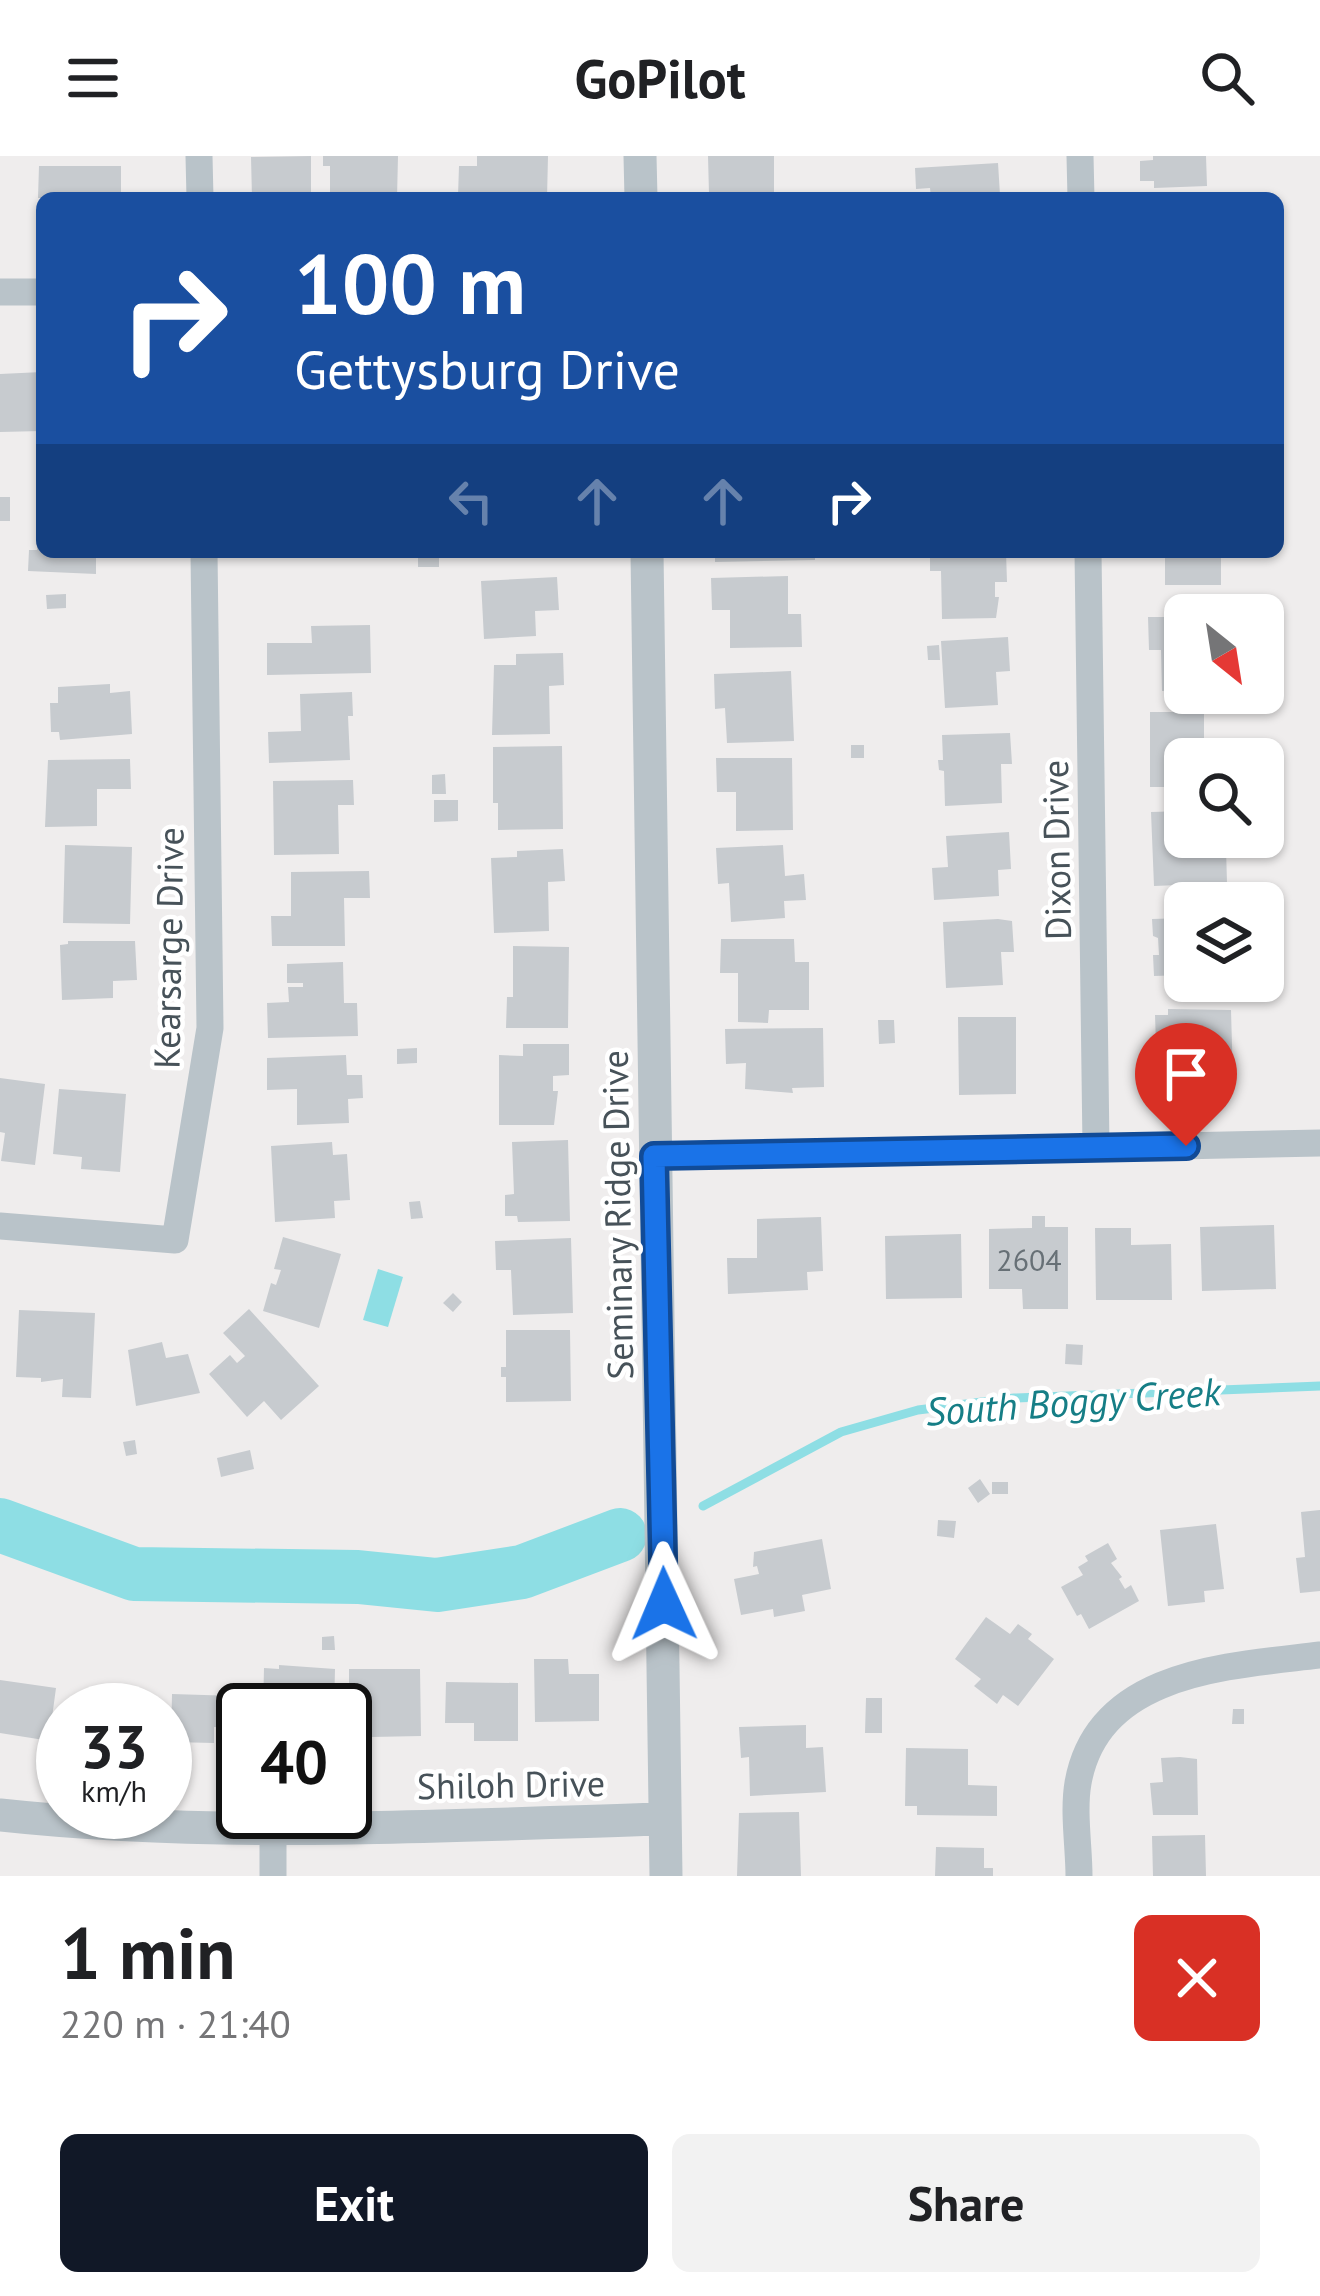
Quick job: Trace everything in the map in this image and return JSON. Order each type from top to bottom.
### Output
[{"type":"street","points":[[199,156],[200,192]]},
{"type":"street","points":[[640,156],[641,192]]},
{"type":"street","points":[[1079,156],[1081,192]]},
{"type":"street","points":[[0,292],[36,292]]},
{"type":"street","name":"Kearsarge Drive","points":[[0,1226],[175,1240],[210,1028],[204,558]]},
{"type":"street","name":"Seminary Ridge Drive","points":[[646,558],[666,1876]]},
{"type":"street","name":"Dixon Drive","points":[[1088,558],[1096,1147]]},
{"type":"street","points":[[654,1156],[1320,1143]]},
{"type":"street","points":[[1079,1876],[1078,1783],[1093,1745],[1118,1709],[1159,1686],[1210,1669],[1320,1655]]},
{"type":"street","name":"Shiloh Drive","points":[[0,1815],[83,1824],[216,1826]]},
{"type":"street","name":"Shiloh Drive","points":[[372,1825],[665,1820]]},
{"type":"street","points":[[272,1839],[273,1876]]},
{"type":"water","points":[[378,1269],[403,1277],[388,1327],[363,1320]]},
{"type":"building","points":[[311,156],[311,192],[252,192],[251,157]]},
{"type":"building","points":[[323,156],[398,156],[397,192],[330,192],[330,166],[323,166]]},
{"type":"building","points":[[477,156],[548,156],[547,192],[458,192],[459,166],[477,166]]},
{"type":"building","points":[[708,156],[774,156],[774,192],[709,192]]},
{"type":"building","points":[[1153,156],[1206,156],[1207,186],[1154,188],[1154,181],[1140,181],[1140,161],[1153,160]]},
{"type":"building","points":[[998,163],[1000,192],[916,189],[915,168]]},
{"type":"building","points":[[39,166],[121,166],[121,192],[38,192]]},
{"type":"building","points":[[36,372],[36,431],[0,432],[0,374]]},
{"type":"building","points":[[0,497],[10,497],[10,521],[0,521]]},
{"type":"building","points":[[29,550],[36,550],[36,558],[96,558],[96,574],[28,571]]},
{"type":"building","points":[[418,558],[439,558],[439,567],[418,567]]},
{"type":"building","points":[[715,558],[815,558],[815,560],[715,562]]},
{"type":"building","points":[[930,558],[1006,558],[1007,582],[995,582],[996,618],[942,619],[941,571],[930,571]]},
{"type":"building","points":[[1165,558],[1221,558],[1221,585],[1165,585]]},
{"type":"building","points":[[788,576],[788,614],[801,614],[802,647],[730,648],[730,610],[712,610],[711,578]]},
{"type":"building","points":[[557,577],[559,610],[535,611],[536,636],[484,639],[481,581]]},
{"type":"building","points":[[66,594],[66,608],[47,609],[46,595]]},
{"type":"building","points":[[1148,617],[1164,617],[1164,691],[1161,650],[1149,650]]},
{"type":"building","points":[[370,625],[371,673],[267,675],[267,643],[312,643],[311,626]]},
{"type":"building","points":[[1008,637],[1010,671],[996,672],[998,705],[945,708],[941,641]]},
{"type":"building","points":[[939,645],[940,660],[928,660],[927,646]]},
{"type":"building","points":[[563,653],[564,685],[549,686],[550,734],[492,735],[494,665],[516,665],[516,654]]},
{"type":"building","points":[[791,671],[794,741],[727,743],[725,708],[715,709],[714,674]]},
{"type":"building","points":[[110,684],[110,693],[130,691],[132,734],[60,740],[59,732],[51,732],[50,703],[58,703],[58,687]]},
{"type":"building","points":[[352,692],[350,760],[269,763],[268,732],[301,731],[300,694]]},
{"type":"building","points":[[1150,712],[1204,714],[1204,738],[1164,738],[1164,787],[1150,787]]},
{"type":"building","points":[[1010,733],[1012,764],[1001,764],[1002,803],[945,806],[944,771],[939,770],[938,760],[943,760],[942,735]]},
{"type":"building","points":[[851,745],[864,745],[864,758],[851,758]]},
{"type":"building","points":[[562,746],[563,829],[498,830],[493,747]]},
{"type":"building","points":[[716,758],[792,758],[793,830],[736,831],[736,792],[717,792]]},
{"type":"building","points":[[130,759],[131,789],[97,789],[97,826],[45,827],[48,760]]},
{"type":"building","points":[[445,774],[446,794],[432,794],[432,775]]},
{"type":"building","points":[[353,780],[354,805],[338,805],[339,854],[274,855],[273,781]]},
{"type":"building","points":[[434,800],[458,800],[458,821],[434,822]]},
{"type":"building","points":[[1151,812],[1164,812],[1164,858],[1226,858],[1227,882],[1154,886]]},
{"type":"building","points":[[1009,832],[1011,869],[998,870],[999,896],[934,900],[932,868],[948,867],[946,836]]},
{"type":"building","points":[[65,845],[132,847],[130,924],[63,923]]},
{"type":"building","points":[[783,845],[785,876],[804,874],[806,900],[784,901],[785,918],[731,922],[729,883],[718,884],[716,848]]},
{"type":"building","points":[[563,849],[565,881],[548,882],[549,931],[494,933],[491,858],[517,857],[517,851]]},
{"type":"building","points":[[369,871],[370,898],[344,898],[345,946],[272,946],[271,916],[291,916],[291,872]]},
{"type":"building","points":[[1152,919],[1164,919],[1164,976],[1154,976],[1153,955],[1159,955]]},
{"type":"building","points":[[1012,921],[1014,952],[1001,952],[1003,985],[946,988],[943,922]]},
{"type":"building","points":[[721,939],[794,939],[795,962],[809,962],[809,1010],[769,1010],[768,1023],[738,1022],[738,973],[720,973]]},
{"type":"building","points":[[135,941],[137,980],[113,981],[113,998],[62,1000],[60,945]]},
{"type":"building","points":[[513,946],[569,947],[568,1028],[506,1028],[507,997],[513,997]]},
{"type":"building","points":[[343,962],[344,1003],[357,1003],[358,1036],[268,1038],[267,1003],[289,1002],[288,987],[303,987],[303,983],[287,983],[287,964]]},
{"type":"building","points":[[1168,1009],[1231,1010],[1233,1080],[1178,1082],[1177,1043],[1156,1044],[1155,1015],[1168,1015]]},
{"type":"building","points":[[958,1017],[1016,1017],[1016,1094],[959,1095]]},
{"type":"building","points":[[878,1020],[894,1020],[895,1043],[879,1044]]},
{"type":"building","points":[[823,1028],[824,1087],[792,1088],[793,1093],[745,1089],[746,1063],[726,1064],[725,1029]]},
{"type":"building","points":[[523,1044],[569,1044],[569,1075],[553,1076],[553,1091],[558,1091],[554,1125],[499,1125],[499,1055],[523,1056]]},
{"type":"building","points":[[417,1048],[417,1063],[397,1064],[397,1049]]},
{"type":"building","points":[[346,1055],[347,1075],[362,1075],[363,1098],[348,1099],[349,1123],[297,1125],[297,1089],[267,1090],[267,1058]]},
{"type":"building","points":[[0,1078],[45,1084],[35,1165],[1,1161],[5,1133],[0,1132]]},
{"type":"building","points":[[59,1089],[126,1094],[120,1172],[81,1169],[82,1157],[53,1154]]},
{"type":"building","points":[[568,1140],[570,1221],[518,1222],[517,1216],[505,1216],[505,1195],[514,1194],[512,1142]]},
{"type":"building","points":[[332,1142],[333,1155],[347,1154],[350,1200],[334,1201],[335,1218],[275,1222],[271,1146]]},
{"type":"building","points":[[420,1201],[423,1218],[411,1219],[409,1202]]},
{"type":"building","points":[[1032,1216],[1045,1216],[1045,1227],[1068,1227],[1068,1309],[1023,1309],[1022,1289],[989,1289],[989,1229],[1032,1228]]},
{"type":"building","points":[[821,1217],[823,1271],[807,1272],[808,1290],[728,1294],[727,1258],[757,1258],[757,1219]]},
{"type":"building","points":[[1274,1225],[1276,1289],[1202,1291],[1200,1227]]},
{"type":"building","points":[[1095,1228],[1131,1228],[1131,1245],[1171,1244],[1172,1300],[1096,1300]]},
{"type":"building","points":[[961,1234],[962,1298],[886,1299],[885,1236]]},
{"type":"building","points":[[283,1237],[341,1254],[319,1328],[263,1311],[271,1283],[276,1285],[281,1270],[274,1269]]},
{"type":"building","points":[[571,1238],[573,1313],[513,1315],[511,1270],[496,1270],[495,1241]]},
{"type":"building","points":[[453,1293],[462,1302],[453,1312],[443,1303]]},
{"type":"building","points":[[249,1309],[319,1386],[281,1420],[264,1401],[247,1417],[209,1374],[230,1355],[237,1363],[245,1356],[223,1333]]},
{"type":"building","points":[[19,1310],[95,1313],[91,1398],[62,1397],[63,1379],[41,1382],[41,1378],[16,1377]]},
{"type":"building","points":[[506,1330],[570,1330],[571,1401],[506,1402],[501,1367],[506,1367]]},
{"type":"building","points":[[162,1342],[166,1358],[188,1354],[200,1393],[136,1406],[128,1350]]},
{"type":"building","points":[[1066,1344],[1083,1345],[1082,1365],[1065,1364]]},
{"type":"building","points":[[135,1440],[137,1454],[126,1456],[123,1442]]},
{"type":"building","points":[[250,1450],[254,1469],[221,1477],[217,1458]]},
{"type":"building","points":[[980,1479],[990,1494],[978,1503],[968,1488]]},
{"type":"building","points":[[992,1482],[1008,1482],[1008,1494],[992,1494]]},
{"type":"building","points":[[1320,1510],[1320,1591],[1300,1593],[1296,1558],[1305,1557],[1301,1512]]},
{"type":"building","points":[[938,1520],[956,1521],[954,1538],[937,1536]]},
{"type":"building","points":[[1216,1524],[1224,1589],[1204,1591],[1205,1602],[1168,1606],[1160,1530]]},
{"type":"building","points":[[822,1539],[831,1589],[802,1595],[805,1611],[774,1617],[773,1609],[741,1615],[734,1579],[759,1574],[757,1566],[753,1567],[754,1552]]},
{"type":"building","points":[[1108,1543],[1117,1559],[1111,1563],[1119,1579],[1125,1589],[1131,1585],[1139,1601],[1089,1629],[1061,1587],[1083,1575],[1078,1567],[1088,1561],[1085,1556]]},
{"type":"building","points":[[986,1617],[1010,1634],[1018,1624],[1032,1634],[1028,1639],[1054,1659],[1018,1706],[1003,1695],[997,1704],[974,1686],[981,1679],[955,1659]]},
{"type":"building","points":[[334,1636],[335,1650],[322,1650],[322,1637]]},
{"type":"building","points":[[534,1659],[568,1659],[569,1674],[599,1674],[599,1721],[535,1722]]},
{"type":"building","points":[[279,1665],[335,1669],[335,1683],[264,1683],[264,1668],[279,1669]]},
{"type":"building","points":[[349,1669],[420,1669],[421,1736],[372,1737],[372,1683],[349,1683]]},
{"type":"building","points":[[0,1680],[36,1685],[36,1739],[0,1733]]},
{"type":"building","points":[[446,1682],[518,1683],[518,1741],[474,1741],[474,1723],[445,1723]]},
{"type":"building","points":[[192,1695],[216,1695],[214,1743],[192,1742]]},
{"type":"building","points":[[866,1698],[882,1698],[882,1733],[865,1733]]},
{"type":"building","points":[[1233,1709],[1244,1709],[1244,1724],[1232,1724]]},
{"type":"building","points":[[806,1725],[806,1748],[823,1747],[826,1792],[750,1796],[749,1757],[741,1758],[739,1727]]},
{"type":"building","points":[[906,1748],[968,1749],[968,1785],[997,1786],[997,1816],[917,1815],[917,1806],[905,1806]]},
{"type":"building","points":[[1161,1758],[1197,1759],[1198,1815],[1153,1815],[1150,1783],[1163,1782]]},
{"type":"building","points":[[799,1812],[801,1876],[737,1876],[739,1813]]},
{"type":"building","points":[[1205,1835],[1206,1876],[1153,1876],[1152,1836]]},
{"type":"building","points":[[936,1847],[984,1848],[984,1868],[993,1868],[993,1876],[935,1876]]},
{"type":"waterway","name":"South Boggy Creek","points":[[703,1506],[841,1432],[918,1410],[1014,1398],[1320,1386]]},
{"type":"waterway","name":"South Boggy Creek","points":[[0,1525],[134,1574],[358,1577],[437,1585],[522,1572],[620,1535]]},
{"type":"route","points":[[664,1604],[654,1156],[1186,1146]]}]
